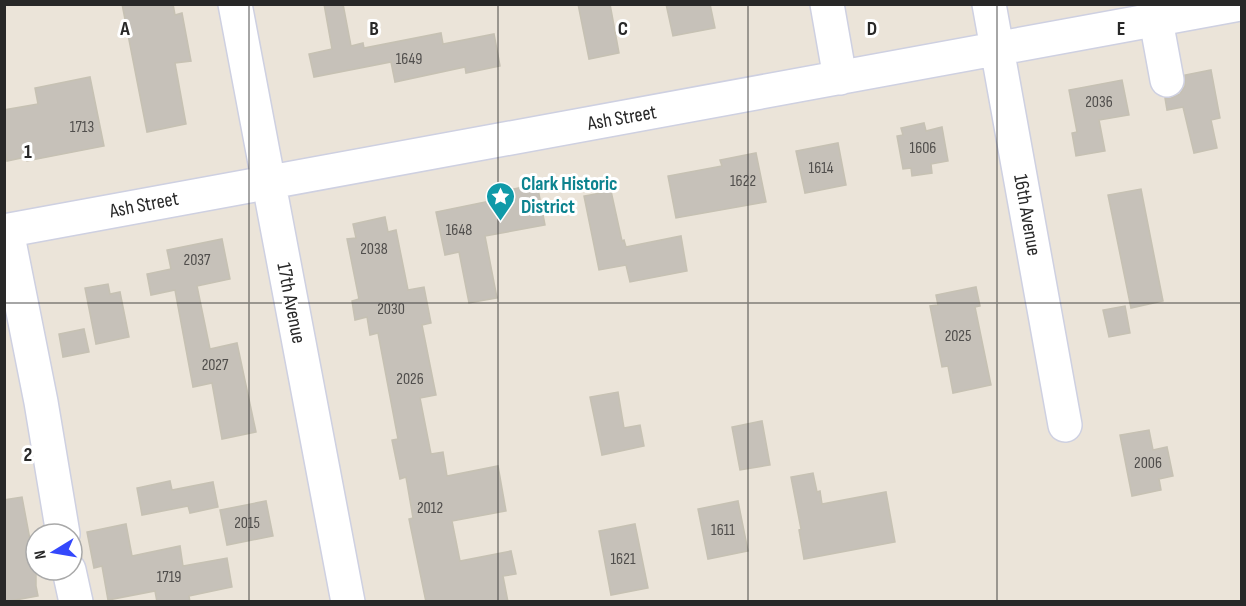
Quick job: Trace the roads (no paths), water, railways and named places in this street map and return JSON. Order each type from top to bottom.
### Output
[{"type":"street","name":"17th Avenue","points":[[235,4],[348,602]]},
{"type":"street","points":[[827,4],[840,78]]},
{"type":"street","name":"16th Avenue","points":[[989,4],[1065,425]]},
{"type":"street","name":"Ash Street","points":[[6,231],[998,50],[1154,12],[1240,4]]},
{"type":"street","points":[[1154,12],[1167,80]]},
{"type":"street","points":[[6,231],[41,402],[61,522]]},
{"type":"street","points":[[72,582],[76,602]]},
{"type":"place","name":"Clark Historic District","points":[[500,222]]}]
